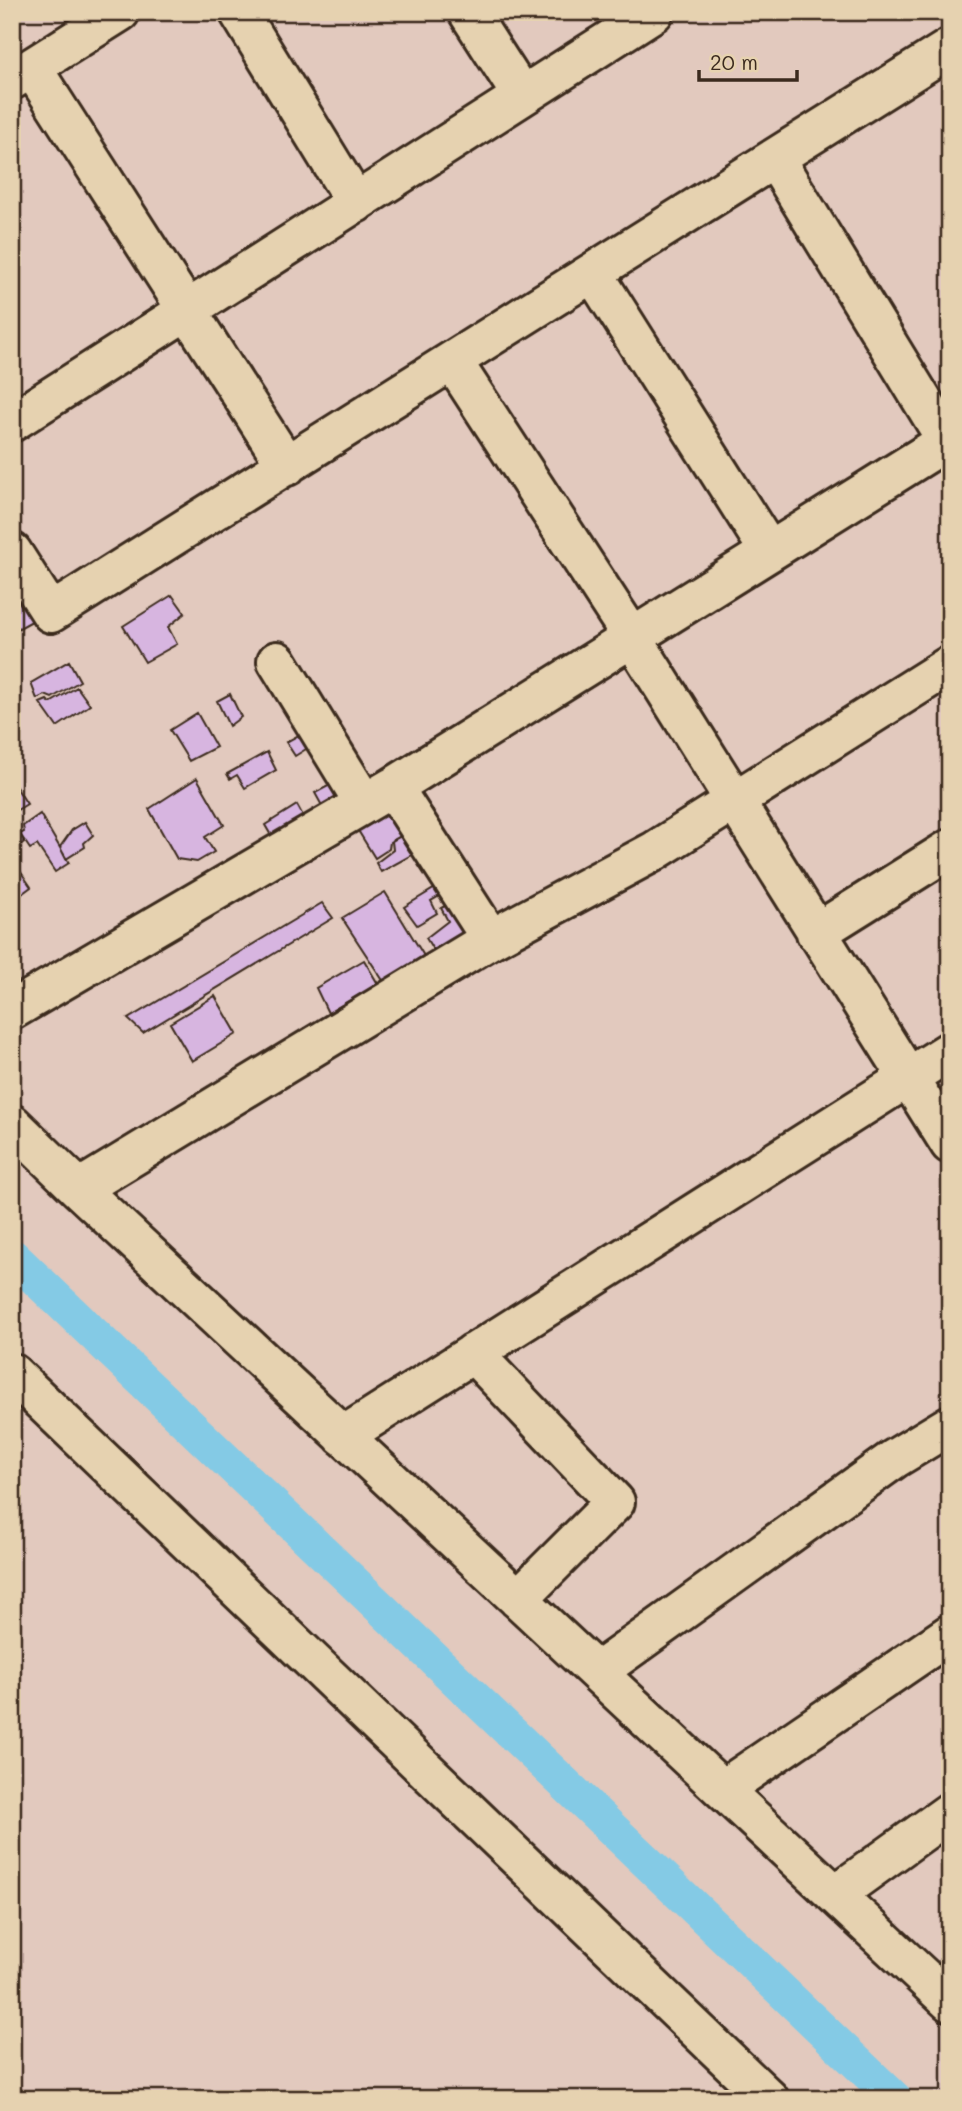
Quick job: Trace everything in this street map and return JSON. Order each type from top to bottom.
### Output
[{"type":"street","points":[[120,12],[22,74],[187,310],[287,466]]},
{"type":"street","points":[[239,12],[356,203]]},
{"type":"street","points":[[468,12],[522,96]]},
{"type":"street","points":[[12,422],[654,12]]},
{"type":"street","points":[[12,552],[51,613],[949,50]]},
{"type":"street","points":[[12,1010],[379,795],[949,440],[775,159]]},
{"type":"street","points":[[593,273],[769,551]]},
{"type":"street","points":[[453,362],[632,637],[950,1144]]},
{"type":"street","points":[[277,661],[491,939]]},
{"type":"street","points":[[79,1189],[491,939],[653,852],[950,665]]},
{"type":"street","points":[[816,933],[950,849]]},
{"type":"street","points":[[343,1436],[950,1051]]},
{"type":"street","points":[[12,1124],[950,2002]]},
{"type":"street","points":[[473,1353],[615,1502],[518,1599]]},
{"type":"street","points":[[12,1373],[769,2099]]},
{"type":"street","points":[[597,1672],[894,1459],[950,1425]]},
{"type":"street","points":[[723,1789],[950,1634]]},
{"type":"street","points":[[836,1895],[950,1812]]},
{"type":"building","points":[[15,586],[32,621],[12,632],[12,588]]},
{"type":"building","points":[[172,595],[185,613],[168,627],[177,644],[145,662],[123,626]]},
{"type":"building","points":[[69,661],[80,681],[52,698],[45,695],[37,699],[31,683]]},
{"type":"building","points":[[77,687],[90,705],[57,727],[40,703],[47,700],[50,703]]},
{"type":"building","points":[[230,694],[241,717],[229,726],[217,701]]},
{"type":"building","points":[[197,713],[216,747],[189,761],[170,730]]},
{"type":"building","points":[[315,726],[322,739],[295,756],[286,742]]},
{"type":"building","points":[[267,752],[276,770],[245,788],[237,775],[230,779],[227,774]]},
{"type":"building","points":[[347,776],[357,796],[326,813],[315,793]]},
{"type":"building","points":[[197,778],[224,825],[205,837],[214,852],[197,862],[177,859],[149,809]]},
{"type":"building","points":[[14,784],[27,804],[12,813],[12,785]]},
{"type":"building","points":[[392,799],[412,830],[390,842],[389,849],[375,858],[354,824]]},
{"type":"building","points":[[297,805],[308,825],[276,844],[265,825]]},
{"type":"building","points":[[40,814],[69,863],[55,872],[37,845],[30,849],[20,834],[24,832],[23,826]]},
{"type":"building","points":[[85,822],[93,835],[84,843],[85,847],[66,859],[60,847],[72,830]]},
{"type":"building","points":[[16,826],[24,842],[12,852],[12,829]]},
{"type":"building","points":[[401,836],[405,843],[413,838],[419,851],[381,872],[376,863],[393,850],[392,841]]},
{"type":"building","points":[[16,865],[31,887],[12,901],[12,868]]},
{"type":"building","points":[[437,887],[441,895],[431,901],[437,913],[417,925],[404,907]]},
{"type":"building","points":[[385,892],[424,956],[386,985],[342,918]]},
{"type":"building","points":[[453,902],[472,931],[435,953],[426,938],[448,921],[441,908]]},
{"type":"building","points":[[322,903],[333,918],[143,1033],[128,1019]]},
{"type":"building","points":[[364,960],[378,984],[328,1013],[316,988]]},
{"type":"building","points":[[215,996],[237,1034],[192,1061],[170,1023]]},
{"type":"waterway","points":[[12,1256],[895,2099]]}]
